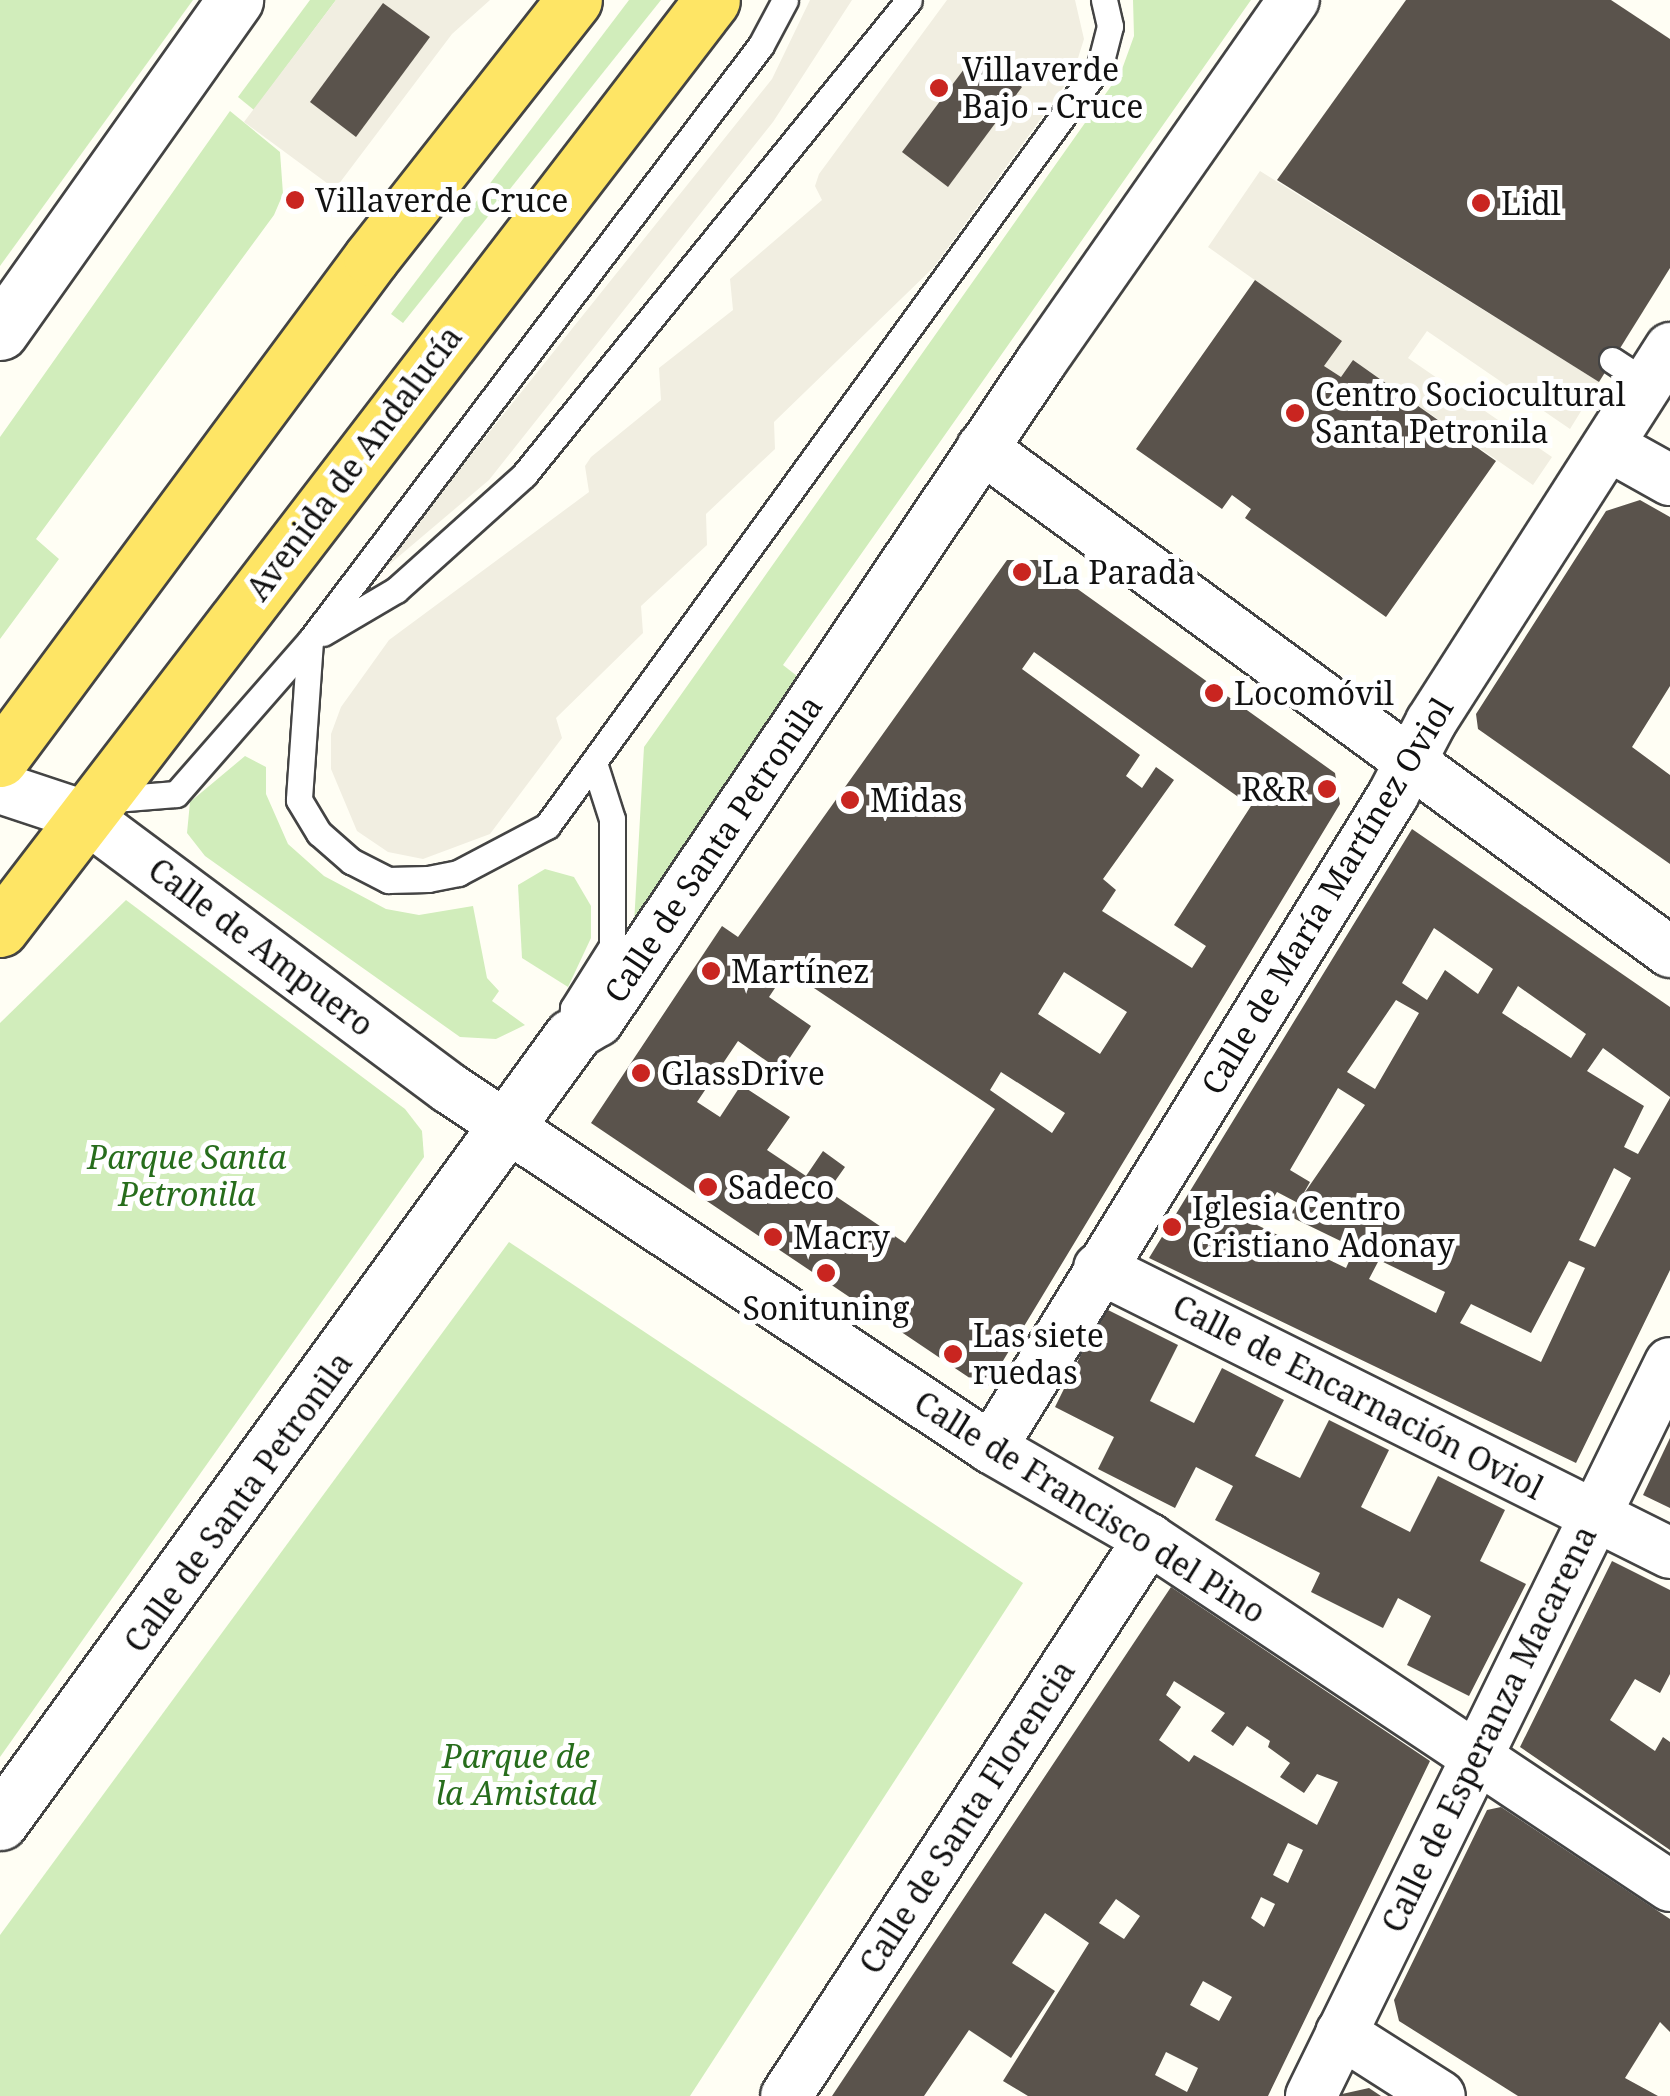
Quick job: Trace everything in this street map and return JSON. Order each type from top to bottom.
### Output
[{"type":"main road","points":[[0,759],[370,258],[574,0]]},
{"type":"main road","name":"Avenida de Andalucía","points":[[0,929],[712,0]]},
{"type":"street","points":[[0,332],[235,0]]},
{"type":"street","name":"Calle de Santa Petronila","points":[[0,1822],[511,1128],[571,1037],[598,1021],[982,448],[1294,0]]},
{"type":"street","name":"Calle de María Martínez Oviol","points":[[991,1448],[1408,763],[1608,446],[1643,364]]},
{"type":"street","points":[[1608,446],[1670,480]]},
{"type":"street","points":[[982,448],[1670,952]]},
{"type":"street","name":"Calle de Ampuero","points":[[0,788],[90,808],[511,1128]]},
{"type":"street","name":"Calle de Francisco del Pino","points":[[511,1128],[991,1448],[1149,1539],[1670,1886]]},
{"type":"street","name":"Calle de Encarnación Oviol","points":[[1099,1268],[1670,1554]]},
{"type":"street","name":"Calle de Esperanza Macarena","points":[[1312,2096],[1670,1363]]},
{"type":"street","name":"Calle de Santa Florencia","points":[[786,2096],[1149,1539]]},
{"type":"street","points":[[1341,2033],[1440,2096]]},
{"type":"lane","points":[[90,808],[176,794],[310,640],[761,45],[785,0]]},
{"type":"lane","points":[[310,640],[396,590],[524,474],[910,0]]},
{"type":"lane","points":[[310,640],[300,800],[319,834],[388,880],[458,873],[547,826],[595,766],[1100,65],[1110,26],[1104,0]]},
{"type":"lane","points":[[571,1037],[573,1008],[612,946],[612,819],[595,766]]},
{"type":"green space","points":[[0,0],[193,0],[0,266]]},
{"type":"green space","points":[[310,0],[336,0],[254,110],[238,97]]},
{"type":"green space","points":[[629,0],[661,0],[403,323],[391,314]]},
{"type":"green space","points":[[1133,0],[1251,0],[783,665],[797,676],[634,924],[644,747],[1121,72],[1134,36]]},
{"type":"green space","points":[[230,111],[280,152],[283,194],[274,215],[36,539],[59,559],[0,639],[0,437]]},
{"type":"green space","points":[[245,756],[266,767],[266,794],[288,844],[324,876],[386,909],[419,915],[473,906],[487,978],[499,991],[492,1001],[525,1025],[496,1039],[460,1037],[205,856],[187,833],[190,802]]},
{"type":"green space","points":[[545,869],[574,877],[591,906],[591,938],[568,987],[522,958],[518,885]]},
{"type":"green space","name":"Parque Santa Petronila","points":[[126,900],[405,1109],[422,1131],[424,1157],[0,1757],[0,1023]]},
{"type":"green space","name":"Parque de la Amistad","points":[[509,1242],[1023,1583],[690,2096],[0,2096],[0,1935]]},
{"type":"shaded area","points":[[336,0],[490,0],[452,34],[335,189],[244,122]]},
{"type":"shaded area","points":[[810,0],[852,0],[773,122],[489,480],[371,580],[772,79]]},
{"type":"shaded area","points":[[947,0],[1075,0],[1084,39],[1073,74],[934,267],[774,422],[775,449],[706,514],[707,545],[641,606],[643,633],[556,718],[562,738],[490,834],[423,859],[388,852],[357,831],[331,769],[331,734],[341,707],[389,640],[589,492],[585,466],[591,457],[661,400],[659,368],[733,310],[730,279],[822,200],[815,186],[819,174]]},
{"type":"shaded area","points":[[1260,171],[1599,382],[1570,429],[1427,331],[1408,358],[1552,457],[1533,485],[1354,361],[1341,377],[1324,366],[1341,341],[1208,247]]},
{"type":"building","name":"Lidl","points":[[1406,0],[1611,0],[1670,39],[1670,268],[1599,382],[1277,180]]},
{"type":"building","points":[[383,3],[430,37],[356,137],[310,102]]},
{"type":"building","points":[[976,53],[1022,87],[948,187],[902,152]]},
{"type":"building","name":"Centro Sociocultural Santa Petronila","points":[[1255,280],[1342,341],[1324,366],[1341,377],[1353,360],[1496,461],[1386,617],[1245,518],[1251,509],[1232,495],[1222,509],[1136,449]]},
{"type":"building","points":[[1640,500],[1670,517],[1670,686],[1632,747],[1670,775],[1670,864],[1478,729],[1476,714],[1606,511]]},
{"type":"building","points":[[1007,560],[1037,560],[1335,773],[1340,804],[986,1389],[591,1123],[722,926],[738,937]],"holes":[[[1034,652],[1251,806],[1174,925],[1206,946],[1192,968],[1102,911],[1116,890],[1103,879],[1174,780],[1156,767],[1142,788],[1126,776],[1140,755],[1022,669]],[[787,970],[995,1109],[905,1243],[828,1191],[845,1167],[823,1151],[806,1176],[767,1150],[790,1117],[741,1085],[720,1117],[697,1102],[738,1041],[781,1071],[811,1026],[769,997]],[[1064,972],[1127,1012],[1100,1054],[1038,1014]],[[1001,1072],[1065,1113],[1052,1133],[990,1090]]]},
{"type":"building","points":[[1412,829],[1670,1007],[1670,1097],[1603,1048],[1587,1071],[1644,1106],[1624,1147],[1638,1154],[1670,1098],[1670,1270],[1576,1463],[1149,1258]],"holes":[[[1434,928],[1493,969],[1478,994],[1445,970],[1427,1000],[1402,983]],[[1518,986],[1586,1034],[1571,1058],[1502,1013]],[[1396,1000],[1419,1013],[1375,1089],[1347,1072]],[[1338,1088],[1365,1105],[1301,1198],[1310,1182],[1290,1170]],[[1614,1168],[1631,1178],[1595,1247],[1579,1240]],[[1277,1192],[1298,1203],[1289,1216],[1355,1248],[1346,1268],[1257,1225]],[[1379,1260],[1445,1292],[1436,1313],[1369,1279]],[[1569,1261],[1585,1268],[1541,1362],[1460,1323],[1471,1304],[1531,1333]]]},
{"type":"building","points":[[1104,1308],[1178,1345],[1150,1401],[1194,1423],[1222,1368],[1284,1400],[1255,1456],[1300,1478],[1329,1420],[1389,1450],[1361,1507],[1410,1532],[1438,1476],[1505,1510],[1480,1561],[1526,1584],[1469,1696],[1407,1665],[1431,1616],[1398,1598],[1383,1628],[1311,1592],[1320,1573],[1215,1520],[1233,1486],[1196,1467],[1175,1508],[1098,1469],[1114,1437],[1055,1407]]},
{"type":"building","points":[[1670,1438],[1670,1508],[1643,1495]]},
{"type":"building","points":[[1612,1561],[1670,1590],[1670,1674],[1660,1693],[1635,1679],[1610,1720],[1655,1751],[1663,1737],[1670,1742],[1670,1850],[1520,1747]]},
{"type":"building","points":[[1171,1587],[1430,1761],[1268,2096],[1028,2096],[1003,2081],[1089,1943],[1045,1913],[1012,1963],[1055,1991],[1011,2058],[969,2030],[924,2096],[832,2096]],"holes":[[[1174,1681],[1225,1713],[1211,1731],[1233,1746],[1247,1726],[1270,1741],[1268,1747],[1290,1763],[1280,1777],[1304,1793],[1317,1774],[1338,1782],[1317,1825],[1194,1755],[1189,1762],[1159,1740],[1181,1707],[1166,1695]],[[1288,1843],[1303,1850],[1288,1883],[1273,1875]],[[1261,1897],[1275,1904],[1264,1927],[1251,1918]],[[1116,1899],[1140,1916],[1124,1939],[1099,1923]],[[1203,1981],[1232,1997],[1219,2021],[1190,2005]],[[1166,2052],[1198,2068],[1187,2092],[1155,2075]]]},
{"type":"building","points":[[1501,1807],[1670,1919],[1670,2032],[1660,2022],[1625,2078],[1658,2096],[1518,2096],[1399,2021],[1394,2000],[1487,1810]]},
{"type":"building","points":[[1369,2088],[1381,2096],[1342,2096],[1342,2094]]},
{"type":"place","name":"Villaverde Bajo - Cruce","points":[[939,88]]},
{"type":"place","name":"Villaverde Cruce","points":[[295,200]]},
{"type":"place","name":"Lidl","points":[[1481,203]]},
{"type":"place","name":"Centro Sociocultural Santa Petronila","points":[[1295,413]]},
{"type":"place","name":"La Parada","points":[[1022,572]]},
{"type":"place","name":"Locomóvil","points":[[1214,693]]},
{"type":"place","name":"R&R","points":[[1327,789]]},
{"type":"place","name":"Midas","points":[[850,800]]},
{"type":"place","name":"Martínez","points":[[711,971]]},
{"type":"place","name":"GlassDrive","points":[[641,1073]]},
{"type":"place","name":"Sadeco","points":[[708,1187]]},
{"type":"place","name":"Iglesia Centro Cristiano Adonay","points":[[1172,1227]]},
{"type":"place","name":"Macry","points":[[773,1237]]},
{"type":"place","name":"Sonituning","points":[[826,1273]]},
{"type":"place","name":"Las siete ruedas","points":[[953,1354]]}]
